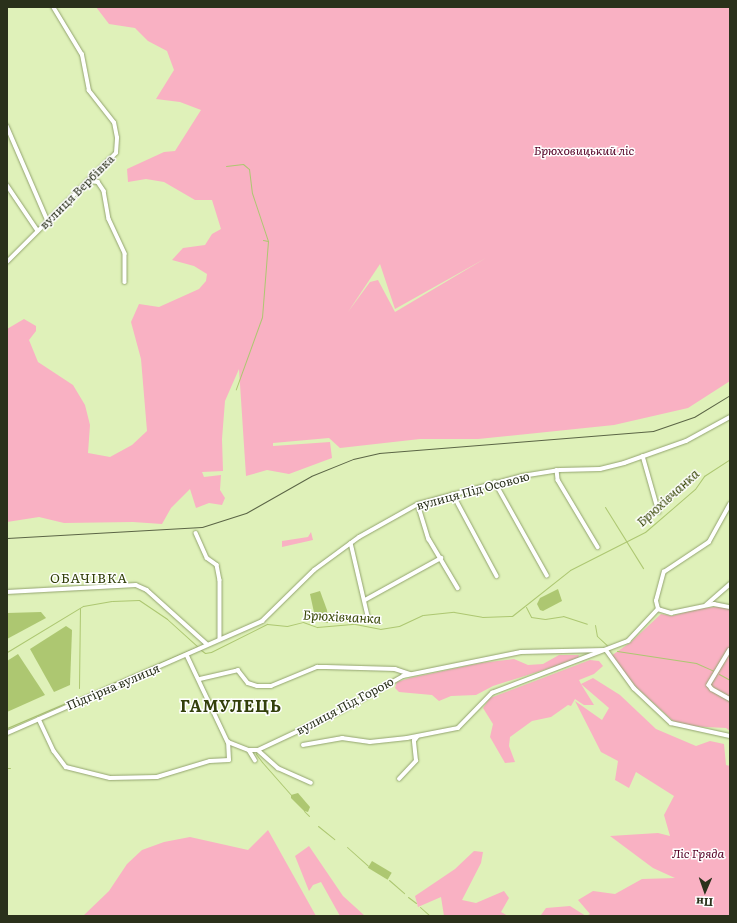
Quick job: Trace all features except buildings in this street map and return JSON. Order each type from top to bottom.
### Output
[{"type":"street","name":"вулиця Вербівка","points":[[7,262],[116,153],[115,127],[110,115],[89,91],[82,55],[53,7]]},
{"type":"street","points":[[7,126],[48,221]]},
{"type":"street","points":[[88,181],[98,182],[104,191],[109,218],[125,254],[125,282]]},
{"type":"street","points":[[7,185],[38,231]]},
{"type":"street","name":"вулиця Під Осовою","points":[[196,650],[262,620],[308,575],[351,543],[418,504],[495,482],[557,470],[600,469],[686,441],[730,418]]},
{"type":"street","points":[[643,456],[659,512]]},
{"type":"street","points":[[557,470],[558,480],[598,547]]},
{"type":"street","points":[[495,482],[547,575]]},
{"type":"street","points":[[453,494],[497,576]]},
{"type":"street","points":[[418,504],[429,539],[458,588]]},
{"type":"street","points":[[658,609],[656,601],[664,572],[709,542],[730,504]]},
{"type":"street","points":[[196,533],[207,558],[216,565],[220,580],[220,638]]},
{"type":"street","points":[[351,543],[368,616]]},
{"type":"street","points":[[365,600],[441,558]]},
{"type":"street","points":[[705,606],[730,584]]},
{"type":"street","points":[[7,592],[136,585],[147,590],[205,645]]},
{"type":"street","points":[[658,609],[671,613],[705,606],[726,604],[730,607]]},
{"type":"street","points":[[303,745],[342,738],[370,742],[417,737],[458,728],[492,693],[628,641],[658,609]]},
{"type":"street","name":"Підгірна вулиця","points":[[7,732],[196,650]]},
{"type":"street","points":[[200,679],[238,670],[248,682],[258,686],[271,686],[317,667],[395,669],[411,674],[521,652],[607,650]]},
{"type":"street","points":[[607,650],[634,688],[671,723],[730,736]]},
{"type":"street","points":[[730,650],[710,685],[712,689],[730,699]]},
{"type":"street","points":[[39,718],[54,752],[66,767],[110,778],[156,777],[210,761],[229,760],[228,742],[200,679],[187,654]]},
{"type":"street","name":"вулиця Під Горою","points":[[258,750],[341,711],[385,685],[411,674]]},
{"type":"street","points":[[399,780],[416,761],[414,741],[417,737]]},
{"type":"street","points":[[228,742],[249,750],[258,750],[278,768],[311,783]]},
{"type":"street","points":[[249,750],[255,760]]},
{"type":"green space","name":"Брюховицький ліс","points":[[96,7],[730,7],[730,381],[688,408],[614,425],[478,439],[420,439],[340,448],[329,438],[273,443],[273,446],[330,442],[332,458],[289,474],[267,470],[246,476],[239,369],[225,401],[222,439],[223,471],[202,472],[204,477],[221,475],[220,490],[225,498],[222,505],[209,503],[196,508],[190,489],[171,508],[162,524],[133,522],[64,523],[39,517],[7,522],[7,329],[24,319],[36,326],[36,331],[29,340],[38,362],[73,385],[85,405],[90,425],[88,453],[110,457],[132,445],[147,431],[141,359],[131,322],[139,304],[159,307],[199,289],[206,281],[207,274],[194,266],[172,260],[183,248],[205,245],[212,234],[221,229],[212,200],[195,200],[164,182],[146,179],[128,182],[127,169],[164,152],[175,151],[201,110],[180,102],[156,99],[174,70],[167,51],[148,41],[135,28],[109,24]],"holes":[[[486,258],[395,312],[378,280],[370,282],[348,312],[380,264],[395,309]]]},
{"type":"green space","points":[[311,532],[313,540],[282,547],[282,541],[308,537]]},
{"type":"green space","points":[[723,606],[730,608],[730,731],[726,728],[687,726],[673,721],[636,687],[611,656],[631,642],[661,614],[672,616],[697,609]]},
{"type":"green space","points":[[559,655],[579,655],[578,659],[493,686],[476,695],[451,696],[439,701],[432,695],[399,692],[395,688],[397,682],[410,678],[481,663],[514,659],[528,665],[543,664]]},
{"type":"green space","points":[[590,660],[599,661],[603,666],[594,674],[579,680],[594,705],[584,705],[575,699],[571,706],[568,705],[551,717],[532,721],[510,737],[509,746],[515,762],[505,763],[490,737],[493,724],[483,708],[490,698]]},
{"type":"green space","name":"Ліс Гряда","points":[[593,678],[620,695],[656,729],[696,746],[710,741],[724,744],[726,765],[730,766],[730,916],[586,916],[590,914],[578,900],[593,891],[615,894],[642,879],[675,878],[653,868],[610,836],[658,833],[670,836],[664,815],[674,796],[636,772],[629,788],[615,780],[618,761],[601,752],[575,701],[602,720],[609,708],[581,684]]},
{"type":"green space","points":[[268,830],[316,916],[83,916],[109,891],[127,864],[142,850],[164,842],[190,837],[248,850]]},
{"type":"green space","points":[[309,846],[343,896],[365,916],[340,916],[321,882],[313,885],[309,891],[295,856]]},
{"type":"green space","points":[[474,851],[483,852],[481,863],[462,900],[476,903],[504,891],[509,898],[501,912],[508,916],[444,916],[441,897],[418,907],[415,896],[455,869]]},
{"type":"green space","points":[[570,906],[586,916],[510,916],[541,915],[546,908]]},
{"type":"shaded area","points":[[558,589],[562,601],[543,611],[540,610],[537,604],[540,598]]},
{"type":"shaded area","points":[[320,591],[327,610],[328,623],[318,621],[315,617],[310,594]]},
{"type":"shaded area","points":[[41,612],[46,618],[7,639],[7,613]]},
{"type":"shaded area","points":[[66,626],[72,630],[70,685],[54,692],[30,649]]},
{"type":"shaded area","points":[[18,654],[45,695],[7,712],[7,661]]},
{"type":"shaded area","points":[[298,793],[310,807],[308,812],[304,811],[291,798],[291,795]]},
{"type":"shaded area","points":[[372,861],[392,873],[388,880],[368,868]]},
{"type":"waterway","points":[[226,166],[243,164],[249,169],[252,193],[268,241],[262,317],[236,389]]},
{"type":"waterway","points":[[263,240],[268,241]]},
{"type":"waterway","name":"Брюхівчанка","points":[[201,650],[205,653],[211,652],[267,624],[287,626],[303,622],[317,627],[355,624],[380,629],[399,626],[423,615],[454,612],[482,617],[512,616],[570,570],[645,532],[695,489],[704,476],[730,459]]},
{"type":"waterway","points":[[605,507],[643,568]]},
{"type":"waterway","points":[[7,652],[83,606],[112,601],[139,600],[167,619],[198,647]]},
{"type":"waterway","points":[[526,607],[531,617],[545,619],[563,616],[587,624]]},
{"type":"waterway","points":[[79,688],[80,608]]},
{"type":"waterway","points":[[595,625],[597,636],[609,647]]},
{"type":"waterway","points":[[7,728],[197,647]]},
{"type":"waterway","points":[[617,651],[696,663],[714,671]]},
{"type":"waterway","points":[[719,674],[730,680]]},
{"type":"waterway","points":[[257,752],[256,754],[262,762],[292,796]]},
{"type":"waterway","points":[[304,811],[309,816]]},
{"type":"waterway","points":[[318,826],[334,839]]},
{"type":"waterway","points":[[347,847],[368,866]]},
{"type":"waterway","points":[[389,880],[404,893]]},
{"type":"waterway","points":[[408,897],[416,903]]},
{"type":"waterway","points":[[420,907],[430,916]]},
{"type":"railway","points":[[7,538],[202,527],[246,513],[311,476],[353,459],[379,453],[653,431],[694,417],[730,395]]},
{"type":"district","name":"ОБАЧІВКА","points":[[89,578]]},
{"type":"district","name":"ГАМУЛЕЦЬ","points":[[231,705]]}]
